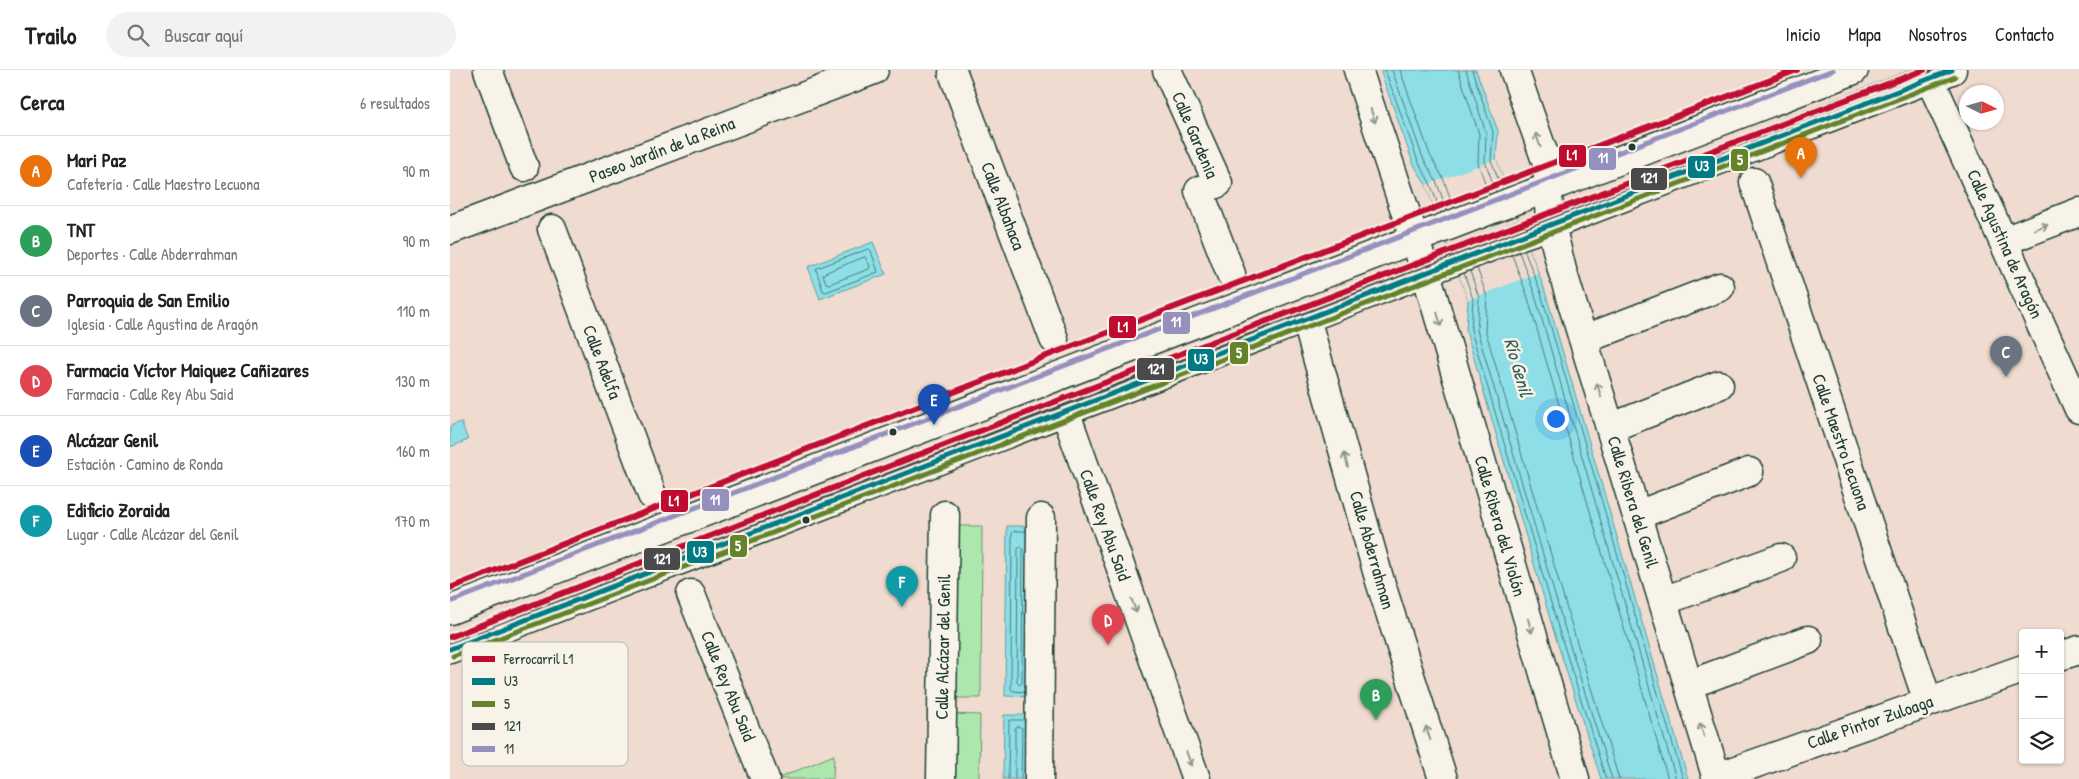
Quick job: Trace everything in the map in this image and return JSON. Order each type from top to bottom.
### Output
[{"type":"street","points":[[488,70],[524,167]]},
{"type":"street","name":"Paseo Jardín de la Reina","points":[[450,230],[874,70]]},
{"type":"street","name":"Calle Gardenia","points":[[1166,70],[1218,183],[1199,191],[1231,274]]},
{"type":"street","name":"Calle Ribera del Violón","points":[[1358,70],[1426,272],[1575,779]]},
{"type":"street","name":"Calle Ribera del Genil","points":[[1514,70],[1549,169],[1547,187],[1551,225],[1565,280],[1717,778]]},
{"type":"street","points":[[450,610],[1854,70]]},
{"type":"street","name":"Calle Albahaca","points":[[953,73],[1054,339]]},
{"type":"street","points":[[468,642],[1551,225],[1937,73]]},
{"type":"street","name":"Calle Agustina de Aragón","points":[[1937,73],[2004,242],[2068,356],[2079,409]]},
{"type":"street","name":"Calle Maestro Lecuona","points":[[1754,182],[1928,702]]},
{"type":"street","points":[[2004,242],[2079,212]]},
{"type":"street","name":"Calle Adelfa","points":[[552,229],[652,495]]},
{"type":"street","points":[[1593,336],[1720,287]]},
{"type":"street","name":"Calle Abderrahman","points":[[1306,318],[1379,578],[1443,779]]},
{"type":"street","name":"Calle Ribera del Genil","points":[[1620,424],[1719,385]]},
{"type":"street","name":"Calle Rey Abu Said","points":[[1065,412],[1196,779]]},
{"type":"street","name":"Calle Ribera del Genil","points":[[1648,511],[1749,472]]},
{"type":"street","name":"Calle Alcázar del Genil","points":[[941,779],[945,515]]},
{"type":"street","points":[[1039,779],[1042,518]]},
{"type":"street","points":[[1678,596],[1780,558]]},
{"type":"street","name":"Calle Rey Abu Said","points":[[691,594],[765,779]]},
{"type":"street","points":[[1704,680],[1808,640]]},
{"type":"street","points":[[450,649],[462,644]]},
{"type":"street","points":[[2064,655],[2079,650]]},
{"type":"street","name":"Calle Pintor Zuloaga","points":[[1717,778],[2019,670]]},
{"type":"green space","points":[[952,526],[982,526],[981,698],[950,698]]},
{"type":"green space","points":[[950,714],[980,715],[979,779],[950,779]]},
{"type":"green space","points":[[834,755],[833,779],[779,779],[779,778]]},
{"type":"water","name":"Río Genil","points":[[1380,70],[1476,70],[1498,131],[1496,159],[1544,288],[1688,779],[1601,779],[1553,629],[1466,331],[1468,300],[1426,185],[1413,163]]},
{"type":"water","points":[[873,242],[886,274],[820,299],[808,267]]},
{"type":"water","points":[[461,422],[468,440],[450,447],[450,426]]},
{"type":"water","points":[[1007,526],[1035,526],[1033,697],[1005,696]]},
{"type":"water","points":[[1004,715],[1033,715],[1032,779],[1003,779]]},
{"type":"pier","points":[[1496,159],[1538,273],[1468,300],[1426,185]]},
{"type":"rail line","name":"L1","points":[[450,588],[1054,353],[1797,70]]},
{"type":"rail line","name":"L1","points":[[450,637],[1070,396],[1924,70]]},
{"type":"transit line","name":"11","points":[[450,602],[1833,70]]},
{"type":"transit line","name":"121","points":[[450,641],[1931,70]]},
{"type":"transit line","name":"U3","points":[[468,642],[1952,70]]},
{"type":"transit line","name":"5","points":[[489,642],[1955,77]]},
{"type":"transit line","name":"U3","points":[[450,649],[462,644]]},
{"type":"transit line","name":"5","points":[[453,656],[462,653]]},
{"type":"place","name":"Mari Paz","points":[[1801,178]]},
{"type":"place","name":"Parroquia de San Emilio","points":[[2006,377]]},
{"type":"place","name":"Alcázar Genil","points":[[934,425]]},
{"type":"place","name":"Edificio Zoraida","points":[[902,607]]},
{"type":"place","name":"Farmacia Víctor Maiquez Cañizares","points":[[1108,645]]},
{"type":"place","name":"TNT","points":[[1376,720]]}]
